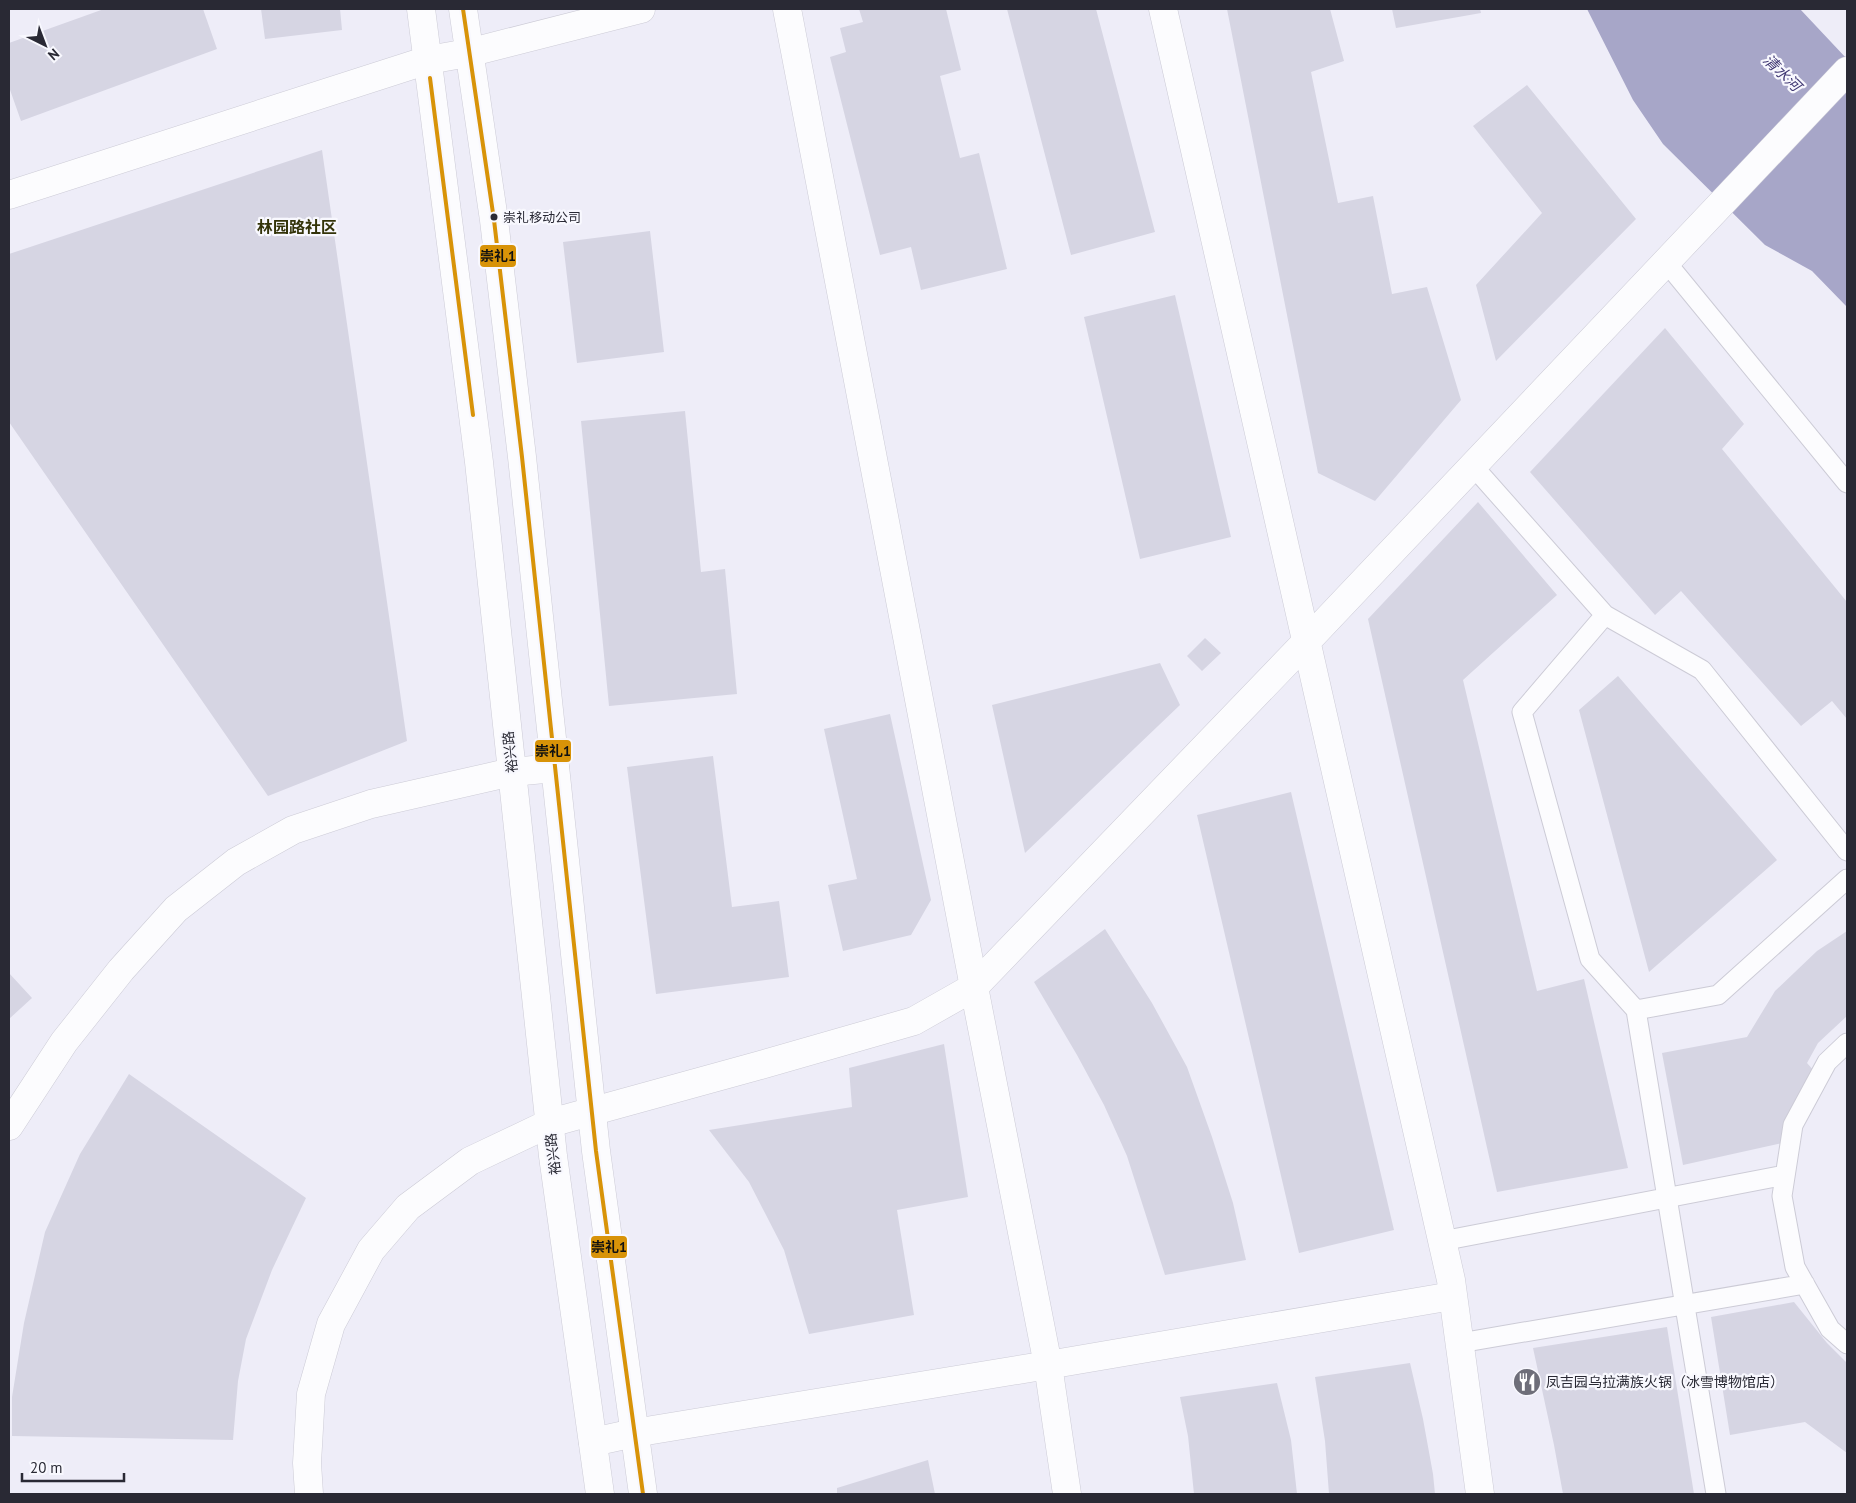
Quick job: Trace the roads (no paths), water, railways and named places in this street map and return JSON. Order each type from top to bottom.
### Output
[{"type":"street","name":"裕兴路","points":[[421,9],[479,462],[550,1123],[600,1494]]},
{"type":"street","points":[[463,9],[494,220],[522,457],[592,1112],[643,1494]]},
{"type":"street","points":[[9,195],[428,60],[468,53],[641,9]]},
{"type":"street","points":[[787,9],[1048,1366],[1067,1494]]},
{"type":"street","points":[[1163,9],[1451,1280],[1480,1494]]},
{"type":"street","points":[[309,1494],[307,1463],[310,1394],[331,1324],[371,1250],[408,1207],[470,1161],[550,1123],[914,1021],[974,987],[1307,641],[1847,71]]},
{"type":"street","points":[[9,1126],[64,1042],[122,970],[176,909],[236,862],[292,830],[371,804],[512,772],[555,768]]},
{"type":"street","points":[[593,1442],[1452,1296]]},
{"type":"lane","points":[[1666,262],[1847,483]]},
{"type":"lane","points":[[1473,466],[1606,615],[1702,670],[1847,850]]},
{"type":"lane","points":[[1606,615],[1522,712],[1590,959],[1636,1010],[1716,1494]]},
{"type":"lane","points":[[1636,1010],[1718,995],[1847,879]]},
{"type":"lane","points":[[1847,1043],[1827,1062],[1793,1125],[1782,1196],[1795,1267],[1830,1329],[1847,1344]]},
{"type":"lane","points":[[1442,1241],[1785,1175]]},
{"type":"lane","points":[[1460,1343],[1805,1284]]},
{"type":"water","name":"清水河","points":[[1587,9],[1800,9],[1847,59],[1847,307],[1812,271],[1765,245],[1663,144],[1633,100]]},
{"type":"place","name":"崇礼移动公司","points":[[494,217]]},
{"type":"place","name":"凤吉园乌拉满族火锅（冰雪博物馆店）","points":[[1527,1382]]},
{"type":"district","name":"林园路社区","points":[[297,227]]}]
